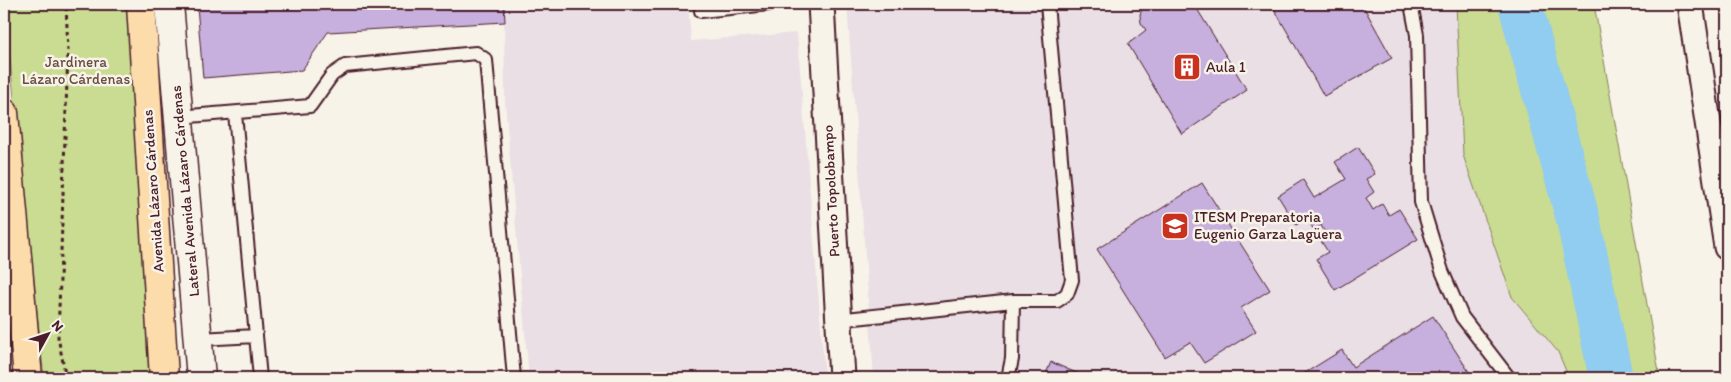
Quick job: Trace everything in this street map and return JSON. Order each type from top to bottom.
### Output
[{"type":"highway","name":"Avenida Lázaro Cárdenas","points":[[141,4],[164,378]]},
{"type":"highway","points":[[4,113],[28,378]]},
{"type":"main road","name":"Lateral Avenida Lázaro Cárdenas","points":[[169,4],[201,378]]},
{"type":"street","name":"Puerto Topolobampo","points":[[821,4],[837,320],[842,378]]},
{"type":"street","points":[[1690,4],[1727,247]]},
{"type":"lane","points":[[701,12],[768,4]]},
{"type":"lane","points":[[837,320],[1013,301],[1057,301],[1067,294],[1072,280],[1047,4]]},
{"type":"lane","points":[[1411,4],[1417,35],[1421,202],[1442,271],[1462,317],[1509,378]]},
{"type":"lane","points":[[178,118],[310,106],[332,75],[345,66],[476,53],[484,56],[488,76],[514,378]]},
{"type":"lane","points":[[235,114],[260,378]]},
{"type":"lane","points":[[1008,378],[1012,359],[1013,301]]},
{"type":"lane","points":[[199,339],[256,336]]},
{"type":"path","points":[[66,4],[68,51],[58,337],[66,378]]},
{"type":"shaded area","points":[[504,4],[688,4],[691,41],[797,33],[825,378],[529,378],[505,102]]},
{"type":"shaded area","name":"ITESM Preparatoria Eugenio Garza Lagüera","points":[[847,4],[1456,4],[1463,155],[1512,297],[1558,352],[1569,378],[874,378]]},
{"type":"green space","name":"Jardinera Lázaro Cárdenas","points":[[4,4],[139,4],[157,378],[44,378]]},
{"type":"green space","points":[[1456,4],[1594,4],[1660,378],[1569,378],[1558,352],[1512,297],[1463,155]]},
{"type":"building","points":[[203,4],[504,4],[505,22],[328,32],[302,70],[203,78],[197,6]]},
{"type":"building","name":"Aula 1","points":[[1143,4],[1175,4],[1178,7],[1194,4],[1247,90],[1182,134],[1128,44],[1146,30],[1141,23],[1140,15]]},
{"type":"building","points":[[1278,4],[1362,4],[1392,58],[1324,96],[1273,7]]},
{"type":"building","points":[[1358,147],[1375,174],[1366,179],[1374,192],[1366,198],[1373,210],[1382,204],[1389,215],[1399,209],[1418,239],[1335,290],[1316,259],[1328,252],[1321,241],[1327,237],[1321,225],[1314,230],[1307,219],[1296,225],[1278,196],[1303,180],[1314,198],[1346,179],[1335,162]]},
{"type":"building","points":[[1202,183],[1270,290],[1241,308],[1256,331],[1204,363],[1190,342],[1165,357],[1097,249]]},
{"type":"building","points":[[1433,316],[1473,378],[1297,378],[1342,350],[1353,367]]},
{"type":"building","points":[[1051,362],[1088,378],[1044,378]]},
{"type":"waterway","points":[[1520,4],[1578,219],[1611,378]]},
{"type":"place","name":"Aula 1","points":[[1187,67]]},
{"type":"place","name":"ITESM Preparatoria Eugenio Garza Lagüera","points":[[1175,226]]}]
